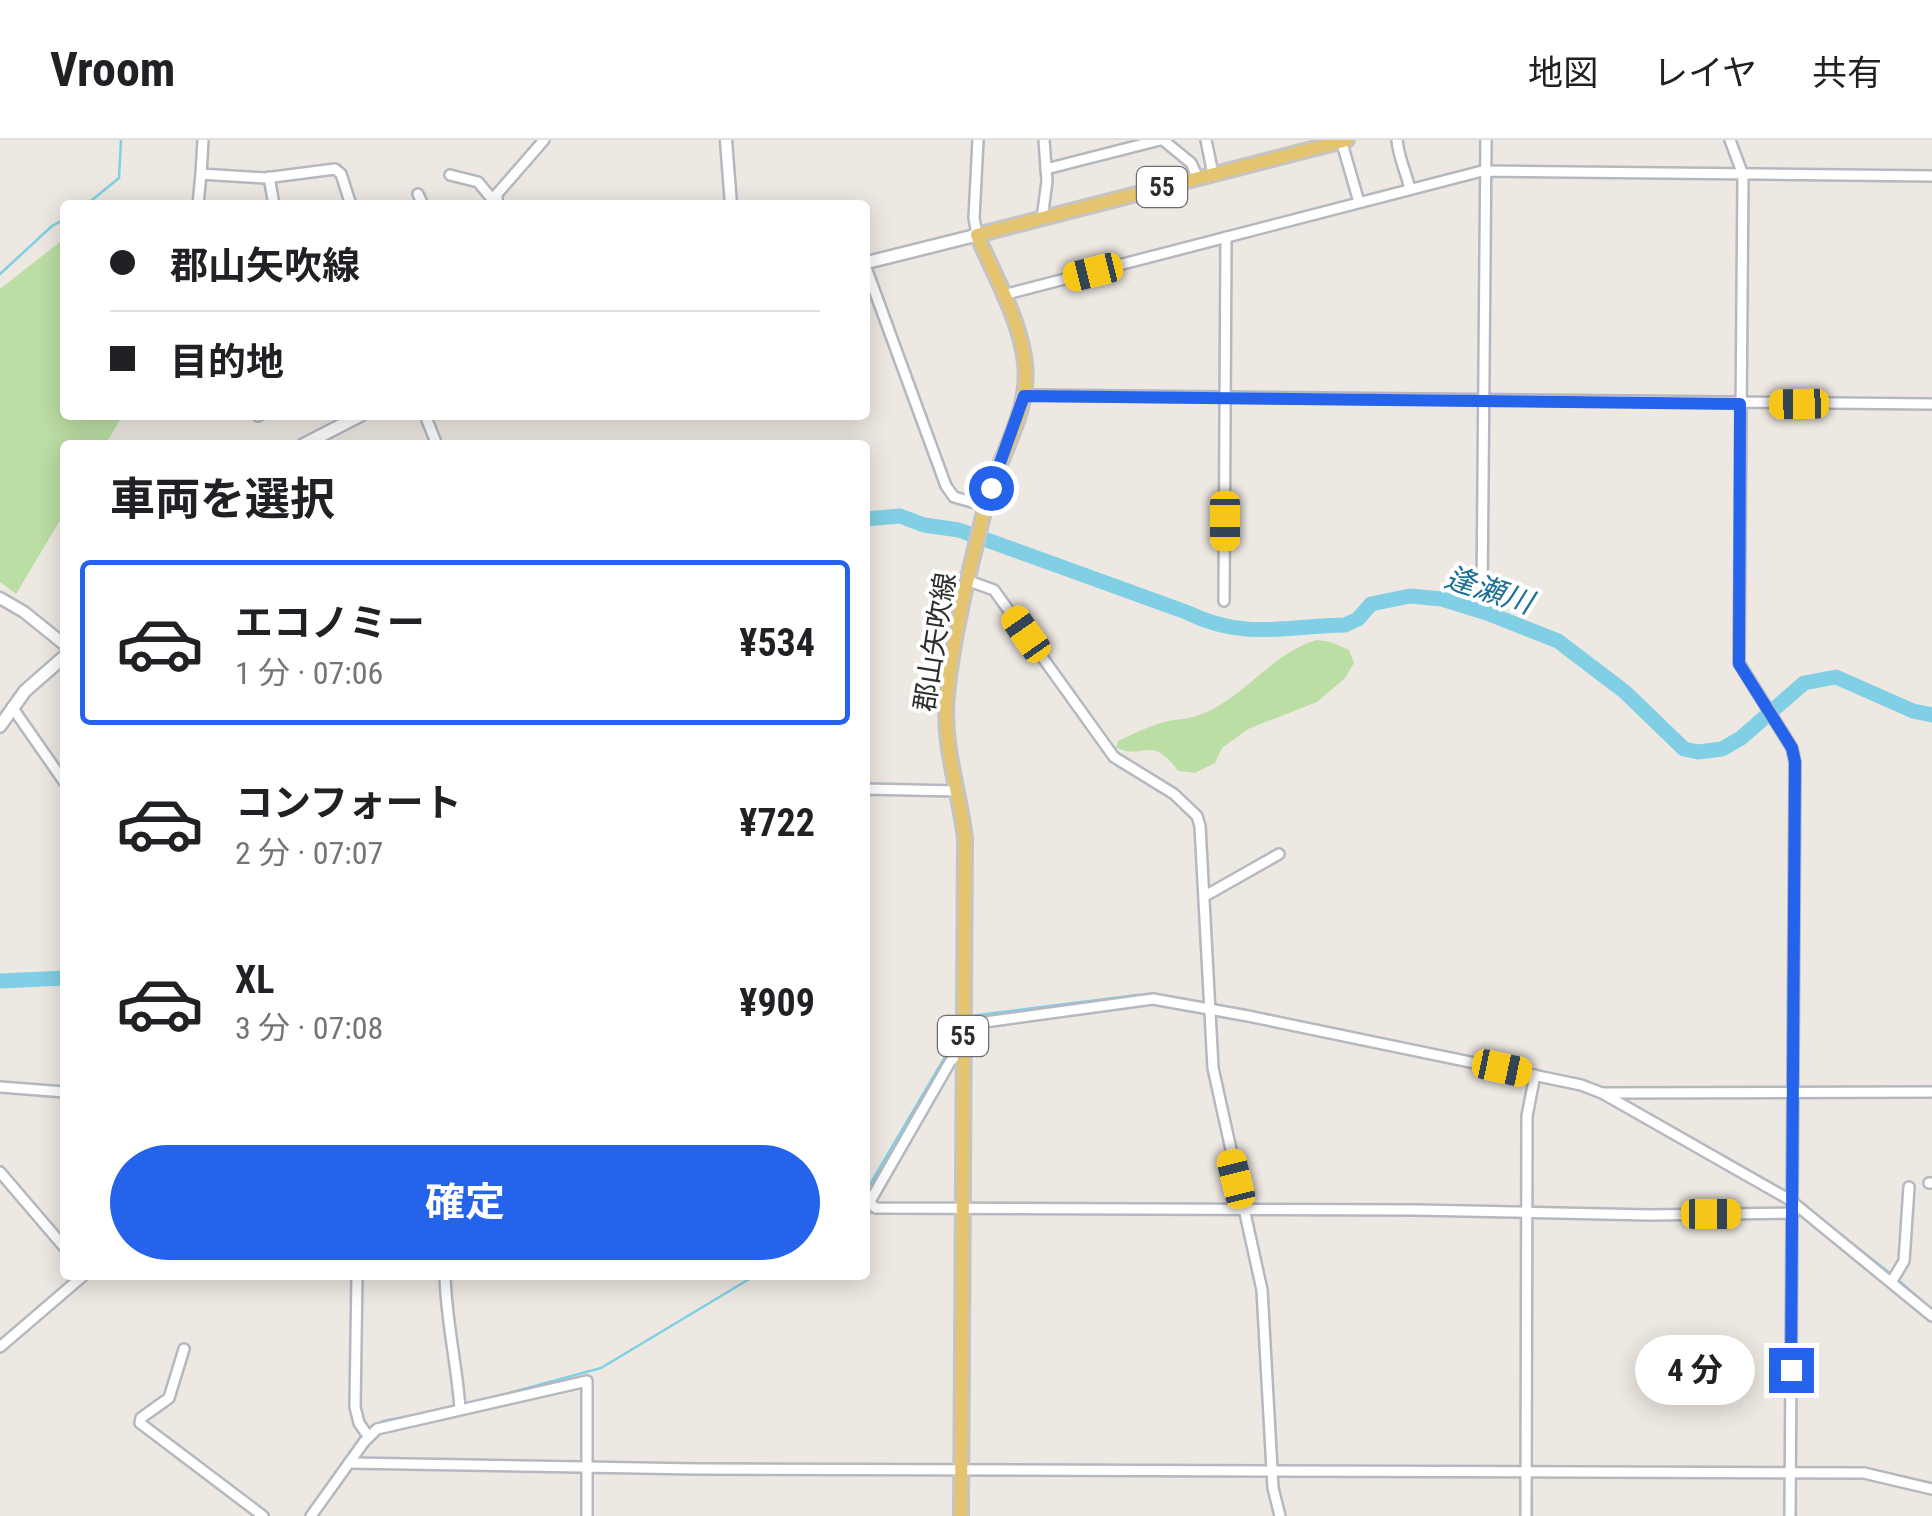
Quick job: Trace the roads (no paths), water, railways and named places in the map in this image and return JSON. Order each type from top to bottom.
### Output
[{"type":"main road","name":"55","points":[[977,235],[1343,140]]},
{"type":"main road","points":[[870,263],[977,235]]},
{"type":"main road","name":"郡山矢吹線","points":[[961,1516],[964,838],[948,746],[946,706],[985,507],[1024,396],[1023,352],[977,235]]},
{"type":"main road","points":[[313,440],[351,420]]},
{"type":"main road","points":[[0,726],[36,679],[60,660]]},
{"type":"street","points":[[198,200],[203,140]]},
{"type":"street","points":[[495,200],[541,143],[528,140]]},
{"type":"street","points":[[726,140],[732,200]]},
{"type":"street","points":[[977,235],[974,218],[978,140]]},
{"type":"street","points":[[1042,219],[1044,140]]},
{"type":"street","points":[[1046,169],[1162,140],[1191,163],[1198,178]]},
{"type":"street","points":[[1206,140],[1213,174]]},
{"type":"street","points":[[1343,140],[1359,202]]},
{"type":"street","points":[[1397,140],[1399,161],[1410,190]]},
{"type":"street","points":[[1482,595],[1486,140]]},
{"type":"street","points":[[1730,140],[1743,175],[1738,658],[1745,677],[1794,753],[1795,762],[1790,1516]]},
{"type":"street","points":[[201,174],[269,178],[336,169],[349,200]]},
{"type":"street","points":[[1003,295],[1486,170],[1932,176]]},
{"type":"street","points":[[450,174],[478,182],[492,200]]},
{"type":"street","points":[[269,178],[273,200]]},
{"type":"street","points":[[418,194],[421,200]]},
{"type":"street","points":[[1224,600],[1226,237]]},
{"type":"street","points":[[870,278],[946,486],[954,497],[985,507]]},
{"type":"street","points":[[1024,396],[1932,404]]},
{"type":"street","points":[[968,581],[994,590],[1114,757],[1174,794],[1196,816],[1203,836],[1208,1009],[1214,1068],[1266,1320],[1274,1502],[1280,1516]]},
{"type":"street","points":[[0,598],[60,642]]},
{"type":"street","points":[[12,707],[60,775]]},
{"type":"street","points":[[870,790],[957,791]]},
{"type":"street","points":[[1204,896],[1280,854]]},
{"type":"street","points":[[963,1025],[1153,999],[1581,1084],[1794,1208],[1932,1316]]},
{"type":"street","points":[[870,1201],[950,1062],[963,1048]]},
{"type":"street","points":[[1526,1516],[1527,1116],[1535,1076]]},
{"type":"street","points":[[0,1087],[60,1092]]},
{"type":"street","points":[[1602,1093],[1932,1092]]},
{"type":"street","points":[[0,1172],[60,1242]]},
{"type":"street","points":[[1892,1281],[1904,1261],[1909,1187]]},
{"type":"street","points":[[870,1207],[1528,1214],[1794,1208]]},
{"type":"street","points":[[0,1346],[78,1280]]},
{"type":"street","points":[[356,1280],[355,1406],[358,1422],[368,1436]]},
{"type":"street","points":[[445,1280],[446,1316],[460,1410]]},
{"type":"street","points":[[184,1348],[169,1398],[140,1418],[140,1423],[263,1516]]},
{"type":"street","points":[[311,1516],[368,1436],[391,1423],[587,1381],[586,1516]]},
{"type":"street","points":[[348,1464],[1864,1473],[1932,1489]]},
{"type":"waterway","points":[[92,200],[119,178],[121,140]]},
{"type":"waterway","points":[[0,274],[60,222]]},
{"type":"waterway","name":"逢瀬川","points":[[870,519],[900,516],[924,525],[959,530],[1207,621],[1246,629],[1345,625],[1358,619],[1371,604],[1410,596],[1442,599],[1558,641],[1625,692],[1684,749],[1698,752],[1722,749],[1741,738],[1804,683],[1836,677],[1913,711],[1932,715]]},
{"type":"waterway","name":"逢瀬川","points":[[0,981],[60,978]]},
{"type":"waterway","points":[[971,1016],[1137,995],[1205,1003]]},
{"type":"waterway","points":[[1213,1004],[1528,1069]]},
{"type":"waterway","points":[[870,1185],[958,1035]]},
{"type":"waterway","points":[[1541,1072],[1597,1086]]},
{"type":"waterway","points":[[1616,1096],[1709,1149]]},
{"type":"waterway","points":[[1803,1205],[1891,1274]]},
{"type":"waterway","points":[[1897,1279],[1932,1310]]},
{"type":"waterway","points":[[476,1402],[601,1368],[748,1280]]},
{"type":"waterway","points":[[369,1430],[383,1421],[447,1409]]},
{"type":"waterway","points":[[330,1482],[363,1436]]}]
